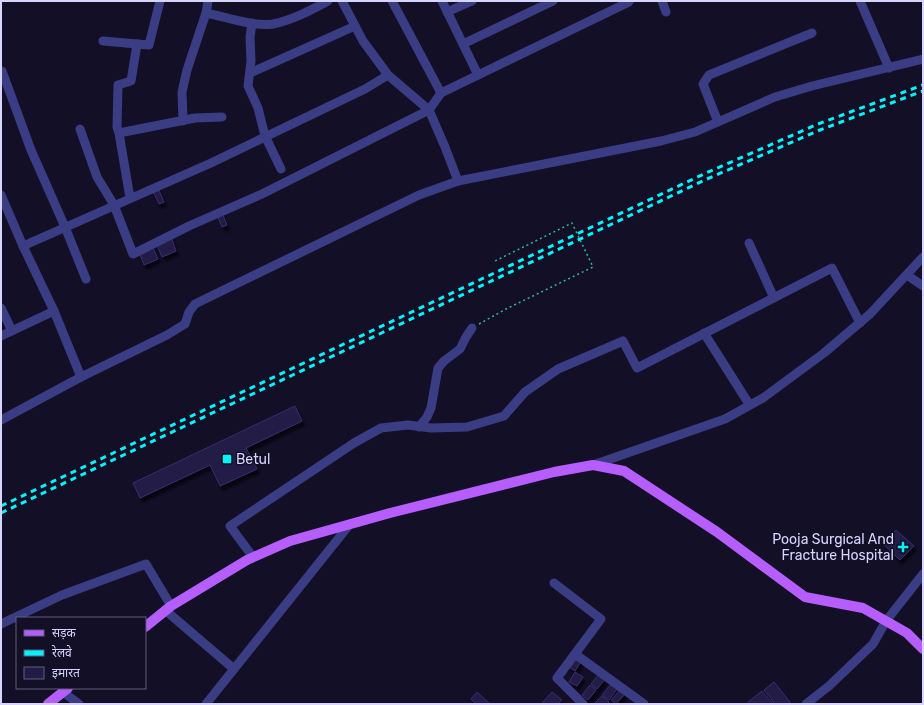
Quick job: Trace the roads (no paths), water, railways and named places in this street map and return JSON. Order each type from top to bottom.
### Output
[{"type":"main road","points":[[146,625],[168,608],[253,557],[290,541],[398,511],[554,472],[593,465],[624,471],[717,532],[805,596],[863,608],[907,633],[923,649]]},
{"type":"main road","points":[[48,704],[66,690]]},
{"type":"street","points":[[103,41],[149,46],[160,1]]},
{"type":"street","points":[[183,121],[182,92],[187,70],[206,13],[208,1]]},
{"type":"street","points":[[206,13],[252,23],[272,24],[304,13],[328,1]]},
{"type":"street","points":[[342,1],[363,41],[388,75],[429,110],[446,147],[458,181]]},
{"type":"street","points":[[392,1],[441,93]]},
{"type":"street","points":[[442,1],[478,76]]},
{"type":"street","points":[[448,12],[472,1]]},
{"type":"street","points":[[463,44],[553,1]]},
{"type":"street","points":[[80,129],[97,177],[114,205],[133,254],[189,226],[262,194],[429,110],[441,93],[630,1]]},
{"type":"street","points":[[662,1],[666,12]]},
{"type":"street","points":[[860,1],[889,68]]},
{"type":"street","points":[[252,23],[250,37],[251,61],[248,86],[258,108],[265,136],[281,169]]},
{"type":"street","points":[[250,73],[355,26]]},
{"type":"street","points":[[718,122],[703,84],[710,75],[812,34]]},
{"type":"street","points":[[130,198],[117,127],[118,85],[131,81],[137,44]]},
{"type":"street","points":[[1,420],[81,377],[167,335],[185,324],[189,312],[195,304],[420,195],[458,181],[661,142],[695,132],[775,97],[812,86],[923,59]]},
{"type":"street","points":[[2,71],[31,150],[86,279]]},
{"type":"street","points":[[23,246],[211,163],[365,89],[388,75]]},
{"type":"street","points":[[119,133],[195,118],[222,116]]},
{"type":"street","points":[[1,195],[54,311],[81,377]]},
{"type":"street","points":[[749,243],[774,298]]},
{"type":"street","points":[[593,465],[725,419],[749,404],[763,398],[860,323],[923,258]]},
{"type":"street","points":[[253,557],[230,526],[354,443],[381,428],[408,425],[431,428],[467,427],[504,416],[525,392],[558,369],[623,341],[637,368],[832,268],[860,323]]},
{"type":"street","points":[[907,275],[923,286]]},
{"type":"street","points":[[1,308],[12,331]]},
{"type":"street","points":[[1,336],[54,311]]},
{"type":"street","points":[[419,427],[427,416],[430,408],[438,368],[444,361],[460,349],[472,328]]},
{"type":"street","points":[[704,333],[749,404]]},
{"type":"street","points":[[206,704],[350,524]]},
{"type":"street","points":[[1,624],[62,595],[146,564],[168,608],[234,669]]},
{"type":"street","points":[[811,703],[873,644],[886,621],[923,574]]},
{"type":"street","points":[[554,583],[601,619],[557,678],[583,704]]},
{"type":"street","points":[[575,654],[644,704]]},
{"type":"street","points":[[66,690],[79,704]]},
{"type":"railway","points":[[1,506],[706,173],[818,124],[923,85]]},
{"type":"railway","points":[[1,513],[707,179],[820,130],[923,91]]},
{"type":"place","name":"Betul","points":[[227,459]]},
{"type":"place","name":"Pooja Surgical And Fracture Hospital","points":[[903,547]]}]
